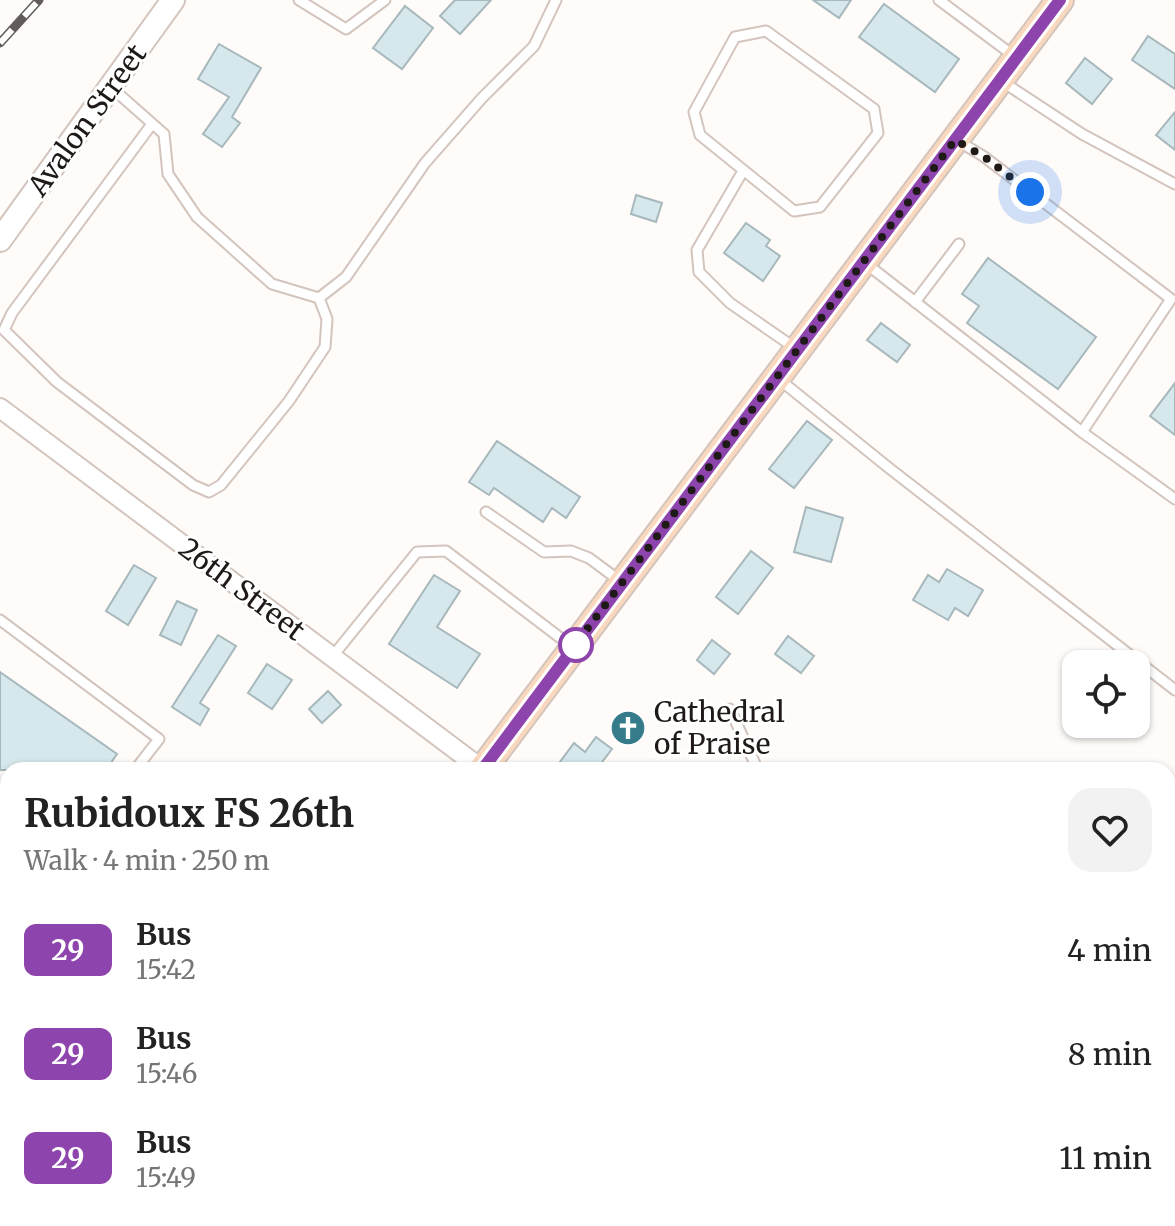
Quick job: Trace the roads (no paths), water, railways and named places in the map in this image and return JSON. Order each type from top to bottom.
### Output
[{"type":"main road","points":[[489,762],[1060,0]]},
{"type":"street","name":"Avalon Street","points":[[0,240],[173,0]]},
{"type":"street","name":"26th Street","points":[[0,408],[472,762]]},
{"type":"lane","points":[[299,0],[346,29],[385,0]]},
{"type":"lane","points":[[319,298],[346,277],[425,163],[482,98],[534,46],[556,0]]},
{"type":"lane","points":[[939,0],[1017,58]]},
{"type":"lane","points":[[766,31],[874,109],[878,133],[820,207],[794,211],[743,171],[700,135],[694,112],[735,37],[766,31]]},
{"type":"lane","points":[[1001,80],[1082,134],[1175,184]]},
{"type":"lane","points":[[112,88],[164,134],[168,174],[197,217],[272,284],[319,298]]},
{"type":"lane","points":[[152,124],[12,313],[4,330],[57,382],[193,485],[209,492],[221,485],[289,401],[325,347],[327,319],[319,298]]},
{"type":"lane","points":[[955,140],[983,156],[1173,300],[1082,432]]},
{"type":"lane","points":[[743,171],[697,250],[699,272],[730,303],[798,350]]},
{"type":"lane","points":[[915,302],[959,244]]},
{"type":"lane","points":[[864,262],[1082,432],[1175,499]]},
{"type":"lane","points":[[777,378],[1175,690]]},
{"type":"lane","points":[[486,512],[544,552],[571,551],[589,558],[623,583]]},
{"type":"lane","points":[[332,657],[417,552],[446,551],[573,648]]},
{"type":"lane","points":[[0,620],[159,739],[141,762]]},
{"type":"lane","points":[[730,709],[754,762]]},
{"type":"railway","points":[[0,43],[39,0]]},
{"type":"place","name":"Cathedral of Praise","points":[[628,728]]}]
